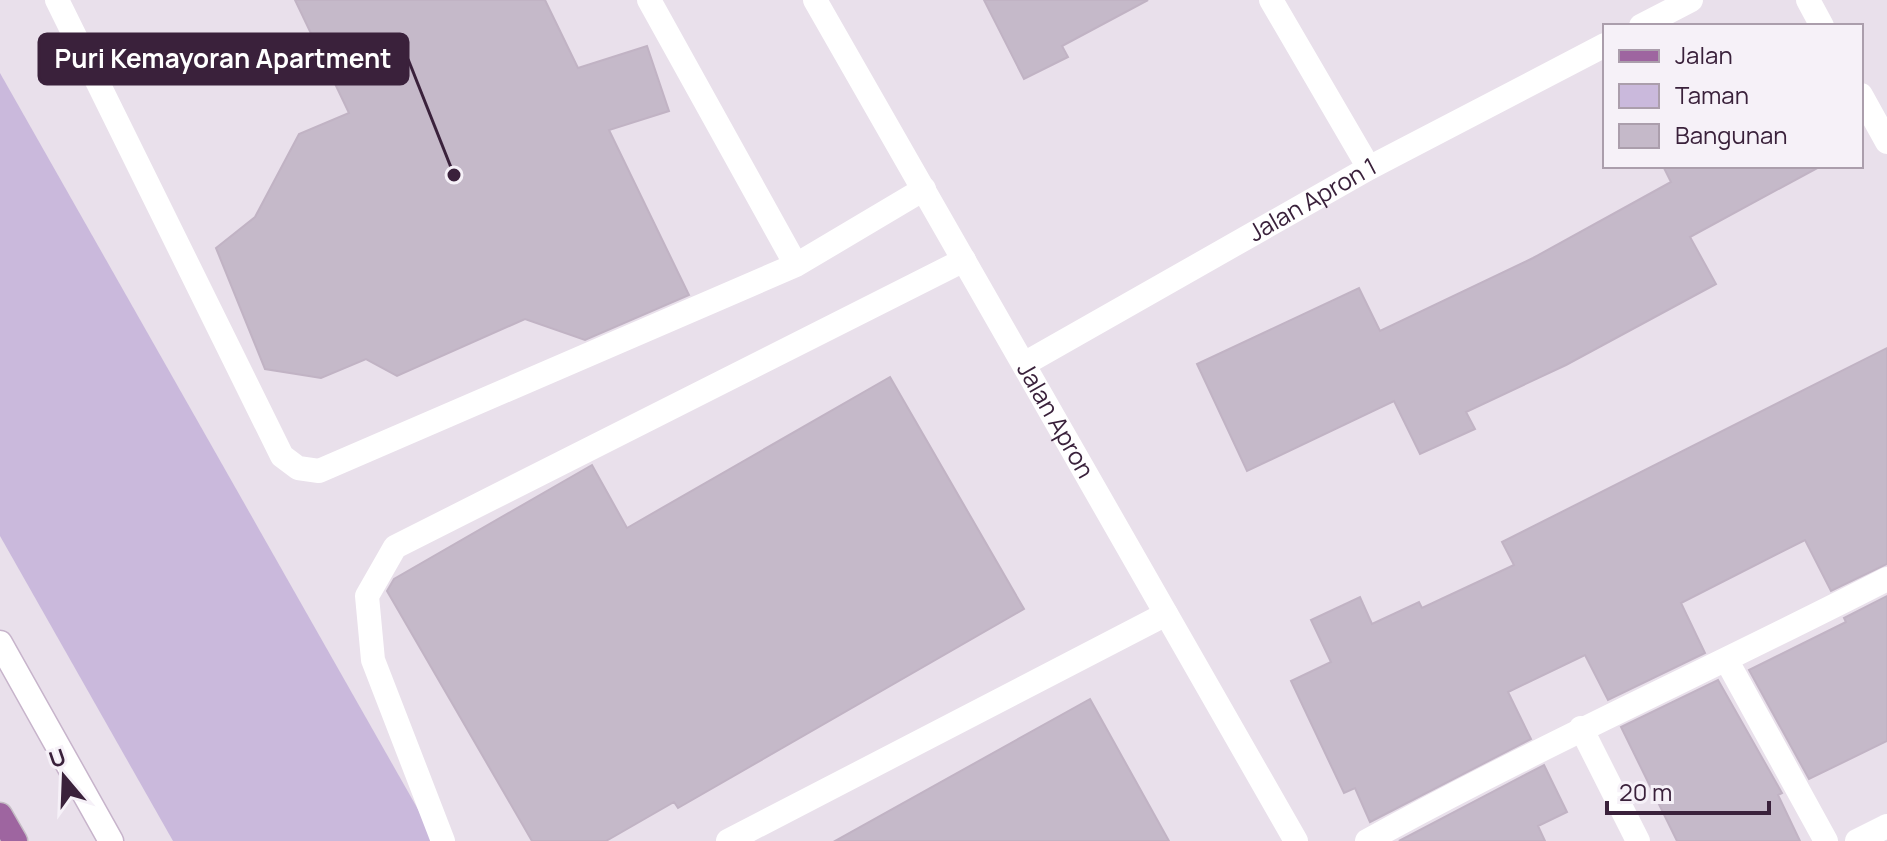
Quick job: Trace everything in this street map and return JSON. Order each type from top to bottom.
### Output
[{"type":"main road","points":[[0,815],[15,841]]},
{"type":"street","points":[[57,0],[282,456],[298,468],[319,471],[796,265],[924,189]]},
{"type":"street","points":[[649,0],[796,265]]},
{"type":"street","name":"Jalan Apron","points":[[815,0],[1296,841]]},
{"type":"street","points":[[1271,0],[1369,168]]},
{"type":"street","points":[[1645,24],[1691,0]]},
{"type":"street","points":[[1808,0],[1821,24]]},
{"type":"street","name":"Jalan Apron 1","points":[[1024,364],[1369,168],[1603,46]]},
{"type":"street","points":[[1863,99],[1887,142]]},
{"type":"street","points":[[443,841],[373,660],[367,596],[395,547],[964,260]]},
{"type":"street","points":[[1367,841],[1581,728],[1727,661],[1887,579]]},
{"type":"street","points":[[728,841],[1166,614]]},
{"type":"street","points":[[0,643],[111,841]]},
{"type":"street","points":[[1727,661],[1826,841]]},
{"type":"street","points":[[1581,728],[1638,841]]},
{"type":"street","points":[[1857,841],[1887,826]]},
{"type":"green space","points":[[0,73],[436,841],[173,841],[0,536]]},
{"type":"building","points":[[295,0],[545,0],[578,68],[647,46],[669,111],[609,130],[689,295],[585,340],[525,319],[397,376],[366,359],[321,378],[265,369],[216,248],[255,217],[299,134],[349,113]]},
{"type":"building","points":[[984,0],[1148,0],[1062,46],[1068,57],[1024,79]]},
{"type":"building","points":[[1664,168],[1817,168],[1690,237],[1716,284],[1566,365],[1466,412],[1475,429],[1420,454],[1394,401],[1247,471],[1197,364],[1359,288],[1380,331],[1533,258],[1671,182]]},
{"type":"building","points":[[1887,348],[1887,564],[1831,591],[1805,540],[1681,603],[1705,653],[1608,700],[1585,655],[1508,692],[1531,739],[1370,822],[1355,788],[1344,793],[1291,681],[1331,662],[1311,620],[1360,597],[1372,624],[1419,602],[1422,608],[1514,565],[1502,542]]},
{"type":"building","points":[[890,377],[1024,609],[678,808],[674,802],[606,841],[532,841],[387,591],[394,579],[592,465],[627,528]]},
{"type":"building","points":[[1887,596],[1887,741],[1809,779],[1749,670],[1846,622],[1844,618]]},
{"type":"building","points":[[1718,680],[1782,793],[1778,795],[1800,841],[1677,841],[1621,727]]},
{"type":"building","points":[[1090,699],[1169,841],[835,841]]},
{"type":"building","points":[[1544,765],[1567,812],[1538,826],[1545,841],[1399,841]]},
{"type":"place","name":"Puri Kemayoran Apartment","points":[[454,175]]}]
